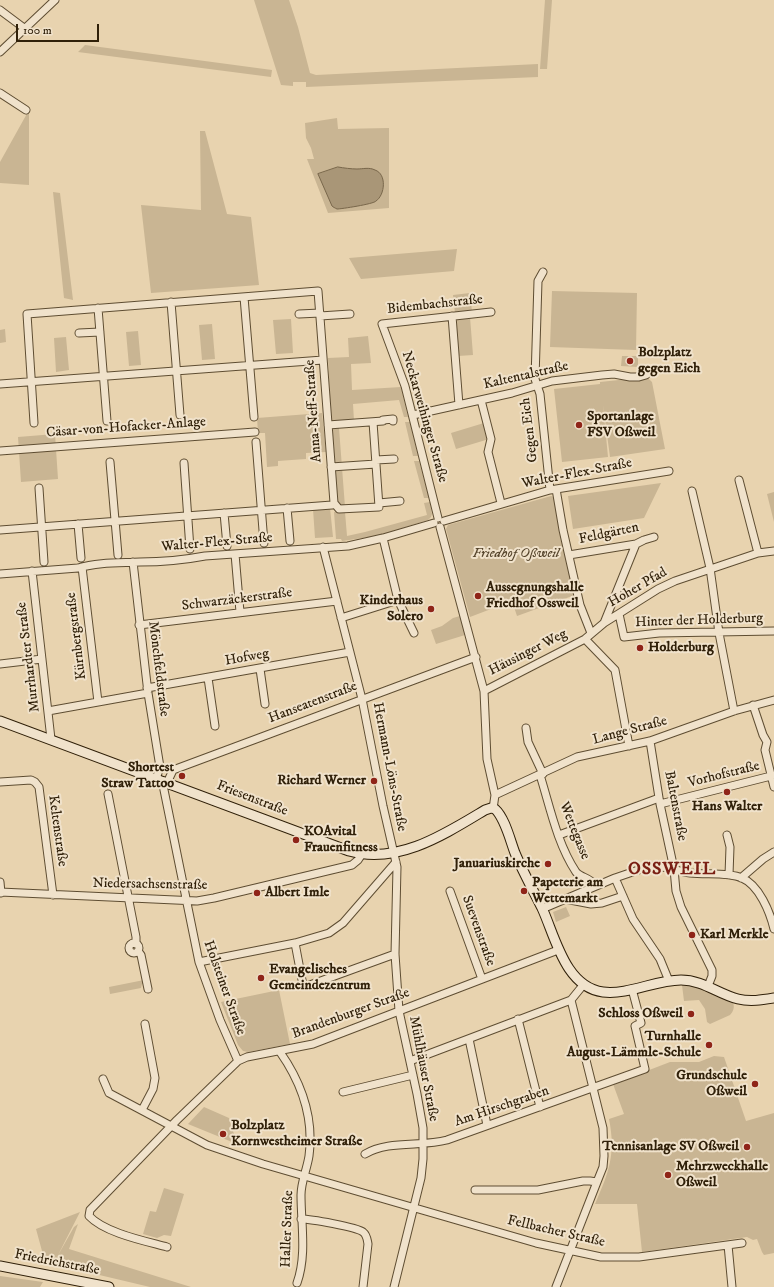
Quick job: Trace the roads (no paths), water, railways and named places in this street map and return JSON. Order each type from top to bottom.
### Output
[{"type":"main road","name":"Friesenstraße","points":[[0,721],[52,739],[349,851],[362,854],[376,855],[412,848],[432,839],[485,810],[493,809]]},
{"type":"main road","points":[[493,809],[498,811],[502,818],[516,854],[542,909],[558,950],[565,963],[576,977],[584,984],[602,992],[616,992],[681,980],[694,981],[740,1000],[758,1001],[774,998]]},
{"type":"main road","name":"Friedrichstraße","points":[[0,1266],[109,1287]]},
{"type":"street","points":[[0,52],[55,0]]},
{"type":"street","points":[[0,10],[24,28]]},
{"type":"street","points":[[0,93],[26,110]]},
{"type":"street","name":"Gegen Eich","points":[[543,272],[538,281],[535,379],[540,394],[553,489],[580,605],[591,633]]},
{"type":"street","name":"Anna-Neff-Straße","points":[[244,297],[318,291],[334,503]]},
{"type":"street","points":[[34,423],[27,314],[244,297],[254,417]]},
{"type":"street","points":[[171,302],[180,415]]},
{"type":"street","points":[[98,308],[107,420]]},
{"type":"street","name":"Bidembachstraße","points":[[382,324],[492,312]]},
{"type":"street","points":[[299,314],[350,314]]},
{"type":"street","points":[[452,316],[460,405]]},
{"type":"street","name":"Neckarweihinger Straße","points":[[382,324],[398,364],[413,415],[439,522],[484,691],[487,759],[495,795],[493,809]]},
{"type":"street","points":[[78,333],[100,332]]},
{"type":"street","points":[[0,384],[323,360]]},
{"type":"street","name":"Kaltentalstraße","points":[[413,415],[481,400],[538,386],[552,381],[602,374],[614,374],[630,377],[646,375]]},
{"type":"street","points":[[481,400],[492,439],[488,452],[501,504]]},
{"type":"street","points":[[328,425],[373,422],[388,419],[392,419],[393,421]]},
{"type":"street","points":[[0,530],[332,505],[334,503],[339,509],[379,507],[373,422]]},
{"type":"street","name":"Cäsar-von-Hofacker-Anlage","points":[[0,451],[255,432]]},
{"type":"street","points":[[256,442],[264,543]]},
{"type":"street","points":[[331,467],[394,459]]},
{"type":"street","points":[[110,462],[118,555]]},
{"type":"street","points":[[184,463],[190,549]]},
{"type":"street","name":"Walter-Flex-Straße","points":[[0,574],[82,567],[89,565],[348,546],[383,538],[553,489],[669,471]]},
{"type":"street","points":[[739,480],[758,553]]},
{"type":"street","points":[[39,488],[44,562]]},
{"type":"street","points":[[692,491],[710,568],[719,633],[734,711]]},
{"type":"street","points":[[379,503],[400,501]]},
{"type":"street","points":[[287,508],[290,541]]},
{"type":"street","points":[[224,513],[227,546]]},
{"type":"street","points":[[78,524],[81,558]]},
{"type":"street","points":[[383,538],[398,600],[414,633]]},
{"type":"street","name":"Feldgärten","points":[[569,555],[636,544],[644,540],[654,538]]},
{"type":"street","points":[[604,623],[636,544]]},
{"type":"street","name":"Hermann-Löns-Straße","points":[[323,547],[362,699],[393,852]]},
{"type":"street","name":"Hoher Pfad","points":[[585,639],[604,623],[658,589],[675,581],[758,553],[774,551]]},
{"type":"street","points":[[235,554],[240,612]]},
{"type":"street","name":"Mönchfeldstraße","points":[[133,562],[139,625],[162,781]]},
{"type":"street","name":"Kürnbergstraße","points":[[82,567],[98,702]]},
{"type":"street","name":"Murrhardter Straße","points":[[32,571],[52,739]]},
{"type":"street","points":[[341,618],[398,600]]},
{"type":"street","name":"Schwarzäckerstraße","points":[[139,625],[240,612],[337,602]]},
{"type":"street","name":"Hinter der Holderburg","points":[[619,614],[624,637],[659,633],[774,631]]},
{"type":"street","points":[[585,639],[615,670],[629,746]]},
{"type":"street","name":"Häusinger Weg","points":[[484,691],[585,639]]},
{"type":"street","name":"Hofweg","points":[[48,711],[98,702],[208,678],[350,652]]},
{"type":"street","name":"Hanseatenstraße","points":[[162,781],[173,770],[476,657]]},
{"type":"street","points":[[0,664],[42,659]]},
{"type":"street","points":[[260,669],[265,704]]},
{"type":"street","points":[[208,678],[215,726]]},
{"type":"street","name":"Lange Straße","points":[[495,795],[577,757],[650,741],[734,711],[774,700]]},
{"type":"street","points":[[753,705],[763,735],[770,743],[765,750],[774,787]]},
{"type":"street","name":"Wettegasse","points":[[526,728],[528,742],[542,774],[559,835],[577,874],[591,880],[596,886]]},
{"type":"street","name":"Baltenstraße","points":[[650,741],[659,801],[674,869],[675,887],[681,907],[712,970],[712,976],[708,986]]},
{"type":"street","name":"Vorhofstraße","points":[[559,835],[659,801],[771,776]]},
{"type":"street","name":"Keltenstraße","points":[[0,782],[31,780],[37,784],[53,895]]},
{"type":"street","name":"Holsteiner Straße","points":[[162,781],[185,901],[199,962],[220,1020],[238,1061]]},
{"type":"street","points":[[108,794],[129,899],[136,944],[141,955],[148,989]]},
{"type":"street","points":[[727,835],[730,847],[729,875]]},
{"type":"street","name":"Mühlhäuser Straße","points":[[393,852],[397,874],[395,954],[399,1011],[420,1111],[424,1143],[421,1178],[394,1287]]},
{"type":"street","points":[[741,878],[763,859],[774,852]]},
{"type":"street","name":"Niedersachsenstraße","points":[[1,892],[197,901],[213,899],[352,865],[362,854]]},
{"type":"street","points":[[199,962],[295,943],[329,933],[343,923],[396,862]]},
{"type":"street","points":[[542,909],[615,878],[650,866],[662,866],[692,873],[729,875],[749,882],[772,914],[774,929]]},
{"type":"street","points":[[615,878],[633,919],[660,959],[669,981]]},
{"type":"street","points":[[0,882],[1,892]]},
{"type":"street","name":"Suevenstraße","points":[[450,891],[482,979]]},
{"type":"street","points":[[564,899],[591,904],[602,903],[623,896]]},
{"type":"street","points":[[295,943],[303,984],[306,986],[395,954]]},
{"type":"street","name":"Brandenburger Straße","points":[[167,1248],[110,1230],[93,1220],[89,1216],[89,1213],[92,1207],[171,1126],[238,1061],[247,1057],[280,1052],[313,1044],[558,950]]},
{"type":"street","points":[[410,1061],[571,1000],[584,984]]},
{"type":"street","name":"Am Hirschgraben","points":[[365,1154],[372,1150],[403,1144],[442,1142],[488,1124],[645,1069],[634,1026],[641,1023],[632,989]]},
{"type":"street","points":[[556,1287],[603,1167],[605,1146],[603,1128],[594,1088],[571,1000]]},
{"type":"street","points":[[518,1019],[540,1107]]},
{"type":"street","points":[[142,1110],[153,1089],[155,1078],[145,1024]]},
{"type":"street","points":[[469,1039],[488,1124]]},
{"type":"street","name":"Haller Straße","points":[[280,1052],[293,1073],[309,1117],[309,1154],[301,1188],[303,1263],[297,1283]]},
{"type":"street","points":[[343,1092],[413,1075]]},
{"type":"street","name":"Fellbacher Straße","points":[[103,1080],[109,1093],[207,1145],[224,1152],[536,1243],[601,1257],[620,1258],[639,1257],[742,1243]]},
{"type":"street","points":[[475,1190],[538,1190],[583,1181],[597,1182]]},
{"type":"street","points":[[301,1219],[354,1229],[364,1233],[367,1237],[368,1244],[363,1287]]},
{"type":"street","points":[[728,1245],[732,1287]]},
{"type":"place","name":"Bolzplatz gegen Eich","points":[[630,361]]},
{"type":"place","name":"Sportanlage FSV Oßweil","points":[[579,425]]},
{"type":"place","name":"Aussegnungshalle Friedhof Ossweil","points":[[478,596]]},
{"type":"place","name":"Kinderhaus Solero","points":[[431,609]]},
{"type":"place","name":"Holderburg","points":[[640,648]]},
{"type":"place","name":"Shortest Straw Tattoo","points":[[182,776]]},
{"type":"place","name":"Richard Werner","points":[[374,781]]},
{"type":"place","name":"Hans Walter","points":[[727,792]]},
{"type":"place","name":"KOAvital Frauenfitness","points":[[296,840]]},
{"type":"place","name":"Januariuskirche","points":[[548,864]]},
{"type":"place","name":"Papeterie am Wettemarkt","points":[[524,891]]},
{"type":"place","name":"Albert Imle","points":[[257,893]]},
{"type":"place","name":"Karl Merkle","points":[[692,935]]},
{"type":"place","name":"Evangelisches Gemeindezentrum","points":[[261,978]]},
{"type":"place","name":"Schloss Oßweil","points":[[691,1014]]},
{"type":"place","name":"Turnhalle August-Lämmle-Schule","points":[[709,1045]]},
{"type":"place","name":"Grundschule Oßweil","points":[[755,1084]]},
{"type":"place","name":"Bolzplatz Kornwestheimer Straße","points":[[223,1134]]},
{"type":"place","name":"Tennisanlage SV Oßweil","points":[[747,1147]]},
{"type":"place","name":"Mehrzweckhalle Oßweil","points":[[668,1175]]},
{"type":"district","name":"OSSWEIL","points":[[672,870]]},
{"type":"park label","name":"Friedhof Oßweil","points":[[516,554]]}]
